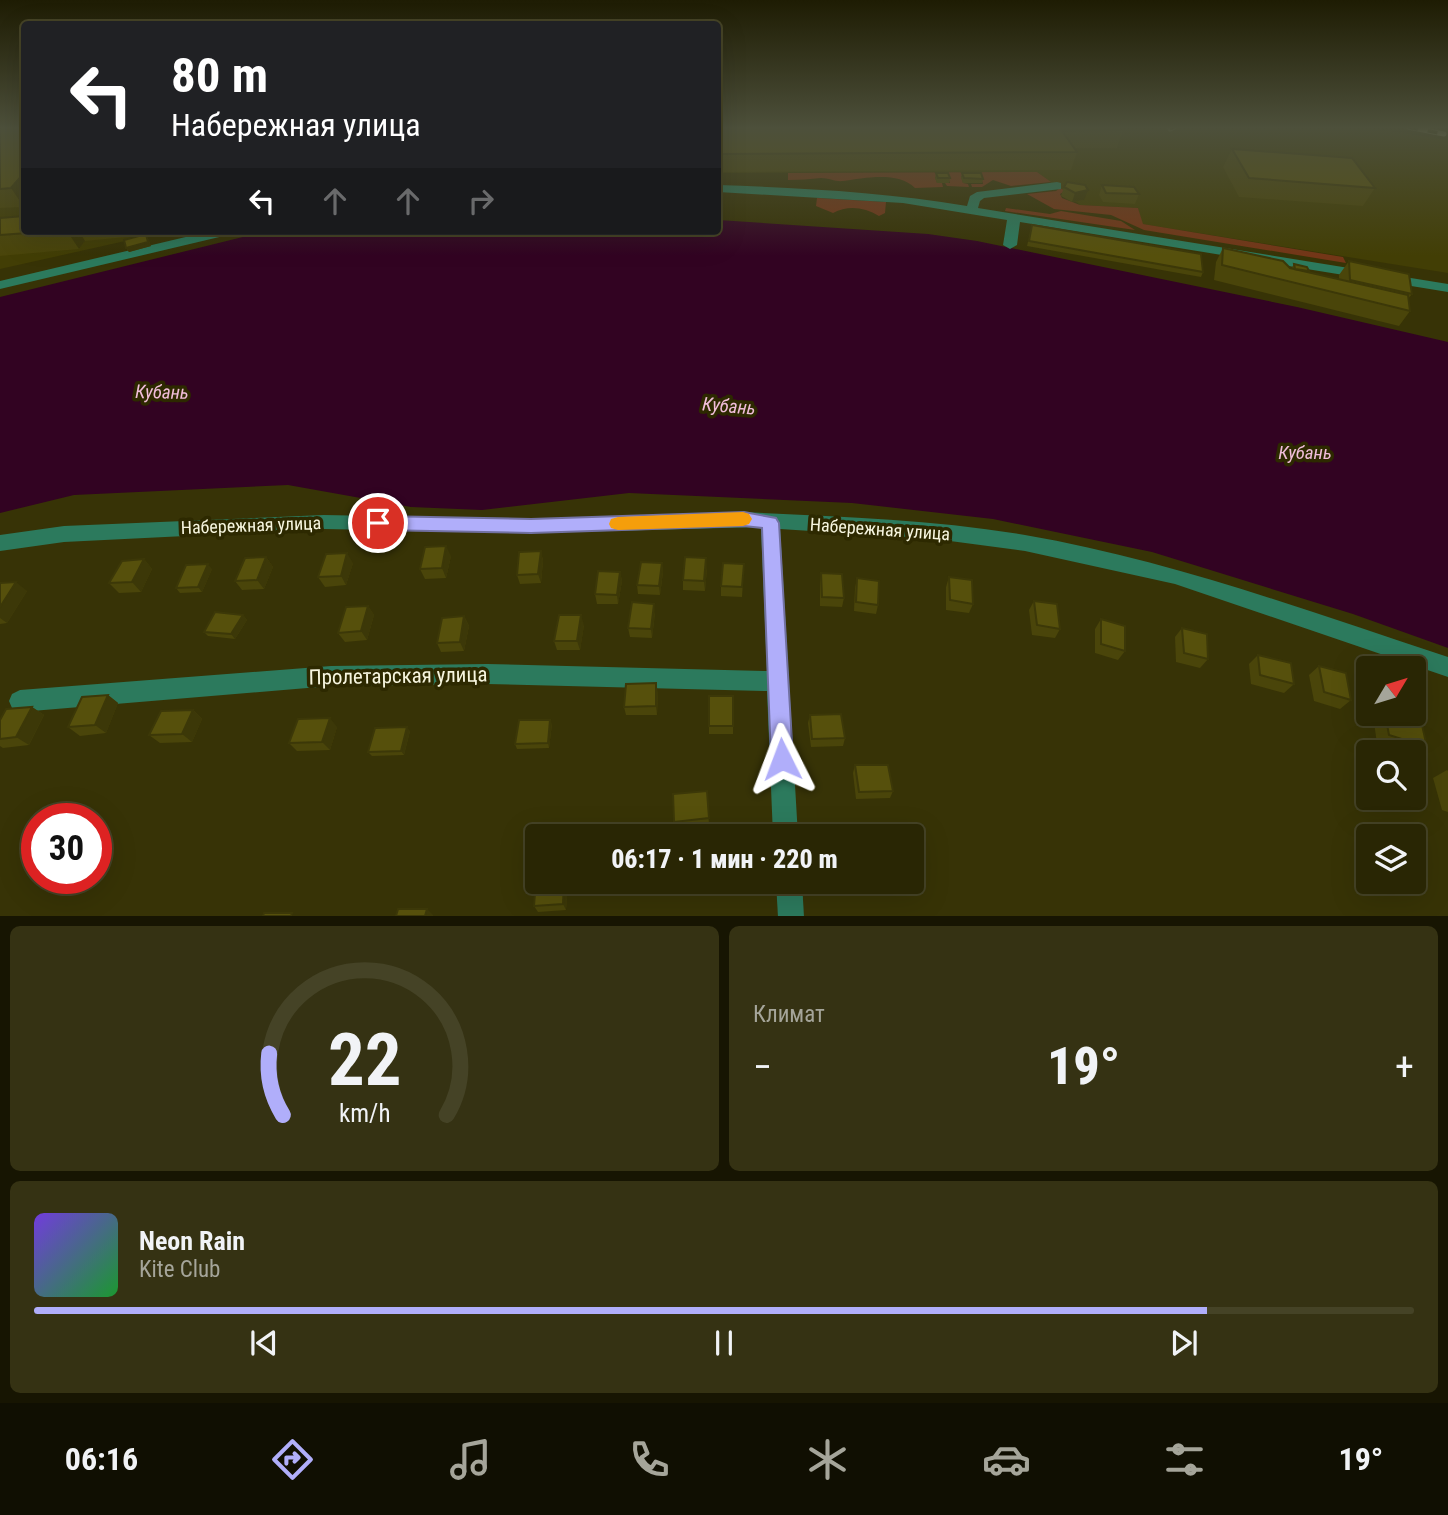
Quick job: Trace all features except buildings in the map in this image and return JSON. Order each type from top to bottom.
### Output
[{"type":"street","points":[[972,209],[974,199],[981,195],[1057,186]]},
{"type":"street","points":[[721,189],[860,194],[972,209],[1448,288]]},
{"type":"street","points":[[1010,245],[1014,216]]},
{"type":"street","points":[[0,285],[210,235]]},
{"type":"street","name":"Набережная улица","points":[[0,543],[64,534],[324,522],[531,526],[744,519],[770,523],[935,531],[1025,542],[1175,576],[1448,667]]},
{"type":"street","points":[[770,523],[785,824]]},
{"type":"street","name":"Пролетарская улица","points":[[20,701],[343,675],[487,674],[778,681]]},
{"type":"street","points":[[790,894],[791,916]]},
{"type":"shaded area","points":[[0,170],[21,170],[21,235],[152,235],[0,269]]},
{"type":"shaded area","points":[[721,170],[1448,170],[1448,273],[1142,224],[1138,208],[1080,205],[1037,172],[721,173]]},
{"type":"shaded area","points":[[1037,172],[1051,182],[1011,186],[993,180],[982,187],[972,187],[971,184],[983,184],[981,177],[961,176],[963,183],[969,187],[947,186],[945,183],[950,183],[948,177],[935,177],[937,183],[942,183],[943,187],[915,188],[900,179],[891,178],[788,180],[788,173]]},
{"type":"shaded area","points":[[1060,188],[1065,191],[1060,194],[1062,198],[1080,205],[1138,208],[1143,224],[1343,257],[1346,263],[1144,230],[1111,215],[1054,209],[1027,194],[1056,191]]},
{"type":"shaded area","points":[[817,198],[886,202],[885,213],[879,216],[862,209],[850,208],[833,213],[816,206]]},
{"type":"shaded area","points":[[1006,208],[1050,214],[1061,211],[1121,221],[1135,230],[1005,211]]},
{"type":"water","name":"Кубань","points":[[721,220],[928,234],[977,241],[1297,307],[1448,342],[1448,648],[1353,614],[1152,552],[993,519],[852,503],[629,493],[482,510],[411,507],[288,485],[74,495],[0,513],[0,297],[251,235],[721,235]]},
{"type":"slow traffic","points":[[618,524],[743,519]]},
{"type":"route","points":[[378,523],[531,526],[744,519],[770,523],[782,759]]}]
